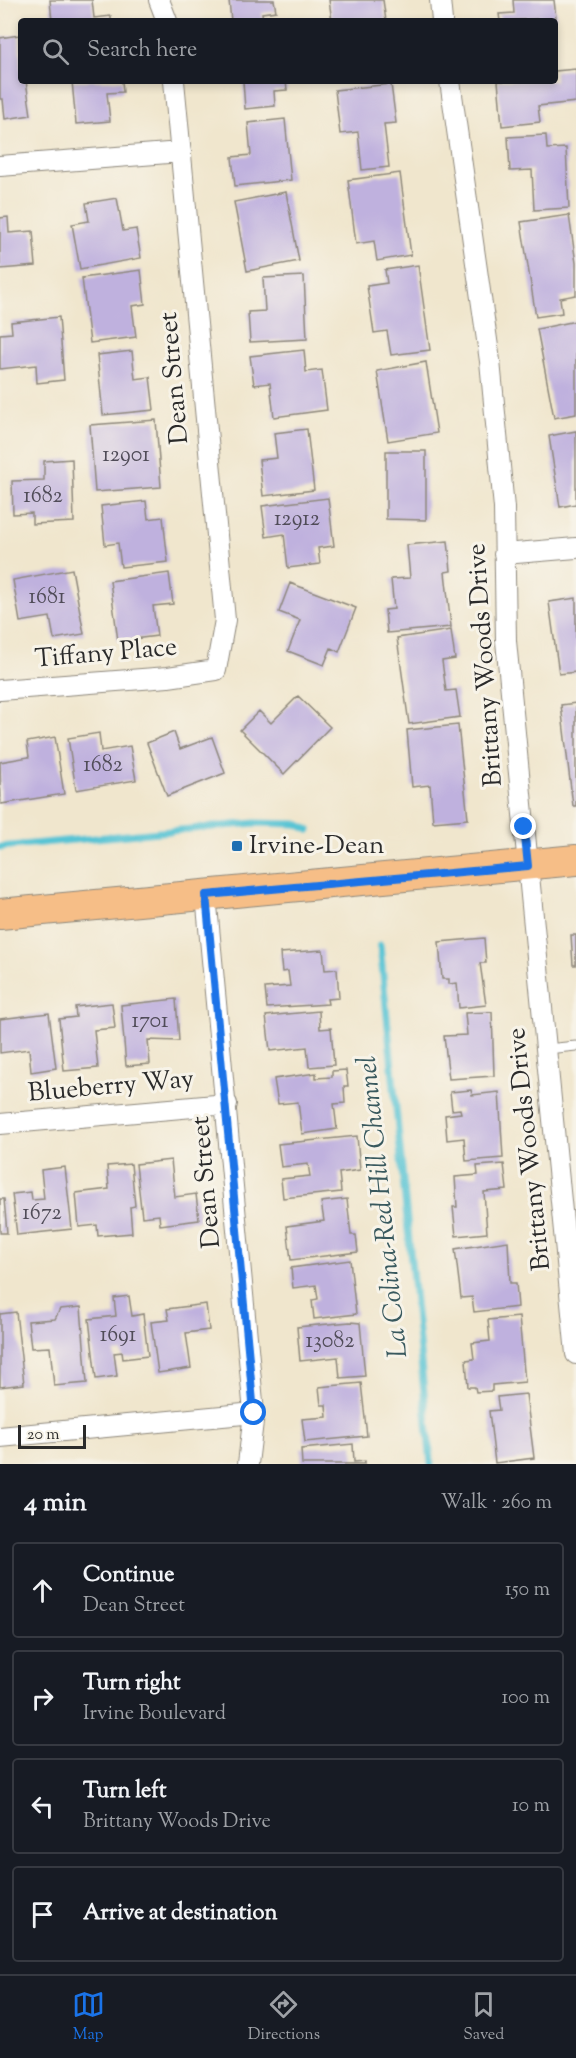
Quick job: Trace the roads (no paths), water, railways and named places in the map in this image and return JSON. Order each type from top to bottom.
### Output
[{"type":"main road","points":[[0,914],[576,860]]},
{"type":"street","points":[[159,0],[166,18]]},
{"type":"street","points":[[440,0],[442,18]]},
{"type":"street","name":"Dean Street","points":[[174,84],[225,620],[216,670]]},
{"type":"street","name":"Brittany Woods Drive","points":[[450,84],[490,361],[504,508],[506,641],[547,1049],[569,1200],[576,1354]]},
{"type":"street","points":[[0,166],[181,152]]},
{"type":"street","points":[[504,554],[576,548]]},
{"type":"street","name":"Tiffany Place","points":[[0,690],[168,677],[216,670]]},
{"type":"street","name":"Dean Street","points":[[206,895],[254,1413],[248,1464]]},
{"type":"street","name":"Blueberry Way","points":[[0,1124],[227,1104]]},
{"type":"street","points":[[0,1437],[254,1413]]},
{"type":"lane","points":[[547,1049],[576,1046]]},
{"type":"waterway","name":"La Colina-Red Hill Channel","points":[[0,847],[255,823],[297,824],[309,830]]},
{"type":"waterway","name":"La Colina-Red Hill Channel","points":[[380,945],[431,1464]]},
{"type":"place","name":"Irvine-Dean","points":[[237,846]]}]
